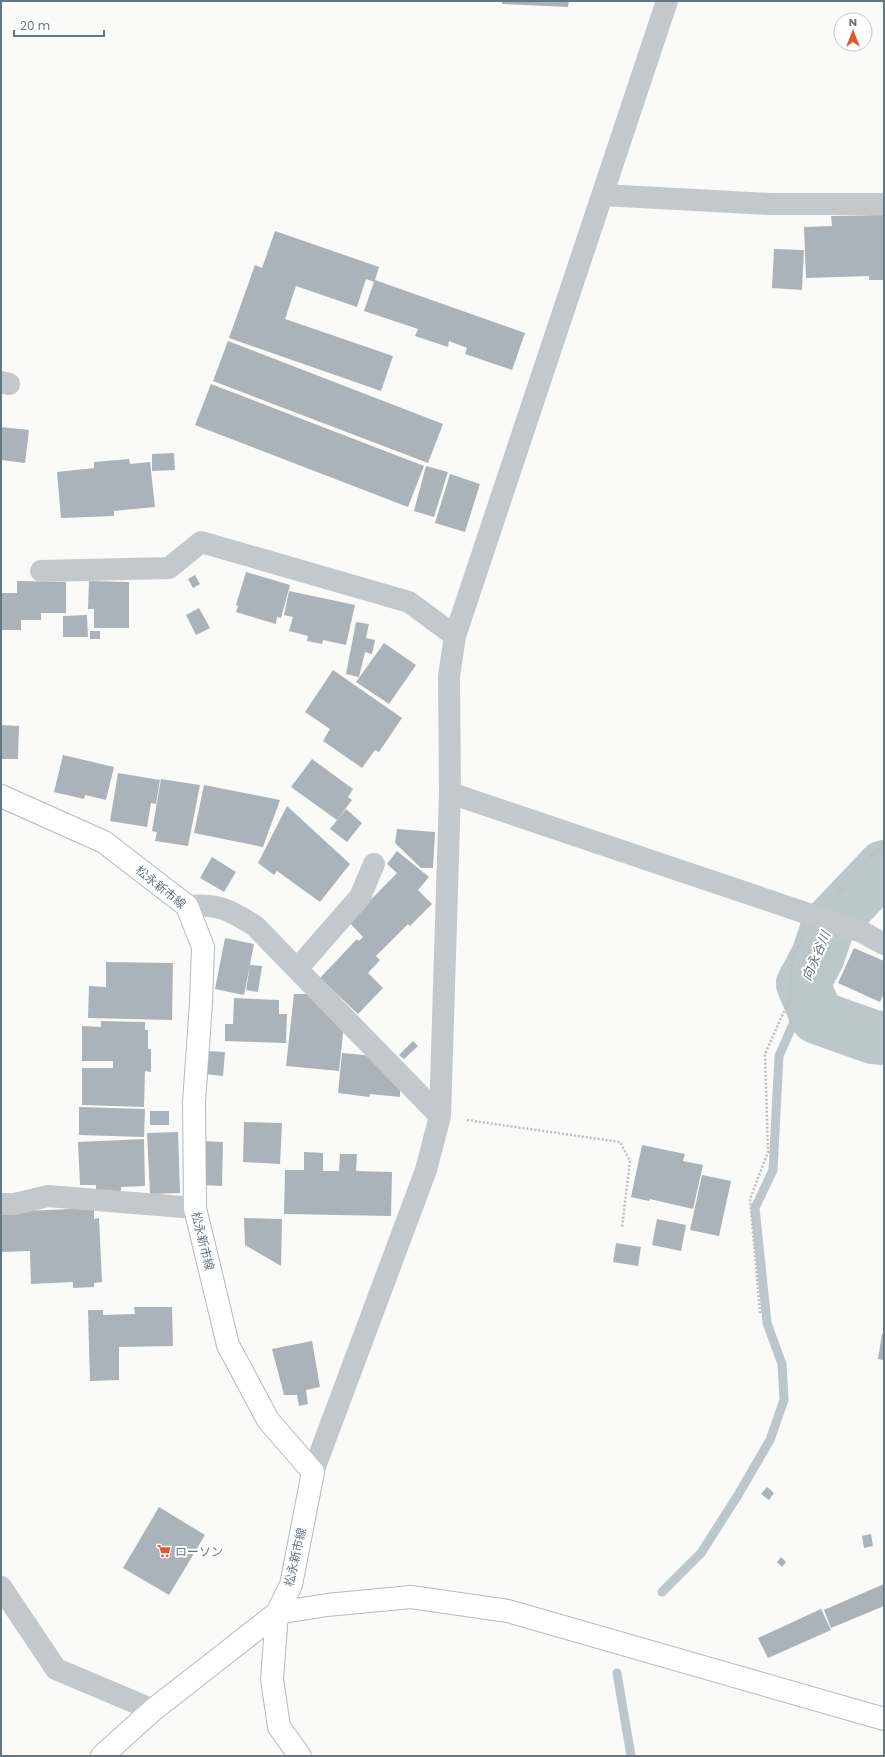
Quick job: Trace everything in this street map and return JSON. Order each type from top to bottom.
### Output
[{"type":"main road","name":"松永新市線","points":[[1,796],[104,842],[187,906],[203,948],[201,1004],[194,1102],[195,1208],[228,1344],[268,1420],[313,1472],[291,1585],[277,1613],[272,1679],[280,1727],[300,1756]]},
{"type":"main road","points":[[102,1756],[153,1710],[277,1613],[327,1605],[411,1597],[508,1611],[884,1719]]},
{"type":"street","points":[[313,1472],[426,1170],[440,1116],[450,793],[449,676],[455,636],[667,1]]},
{"type":"street","points":[[603,195],[770,204],[884,204]]},
{"type":"street","points":[[41,571],[169,568],[201,542],[410,602],[455,636]]},
{"type":"street","points":[[450,793],[862,932],[884,944]]},
{"type":"street","points":[[297,970],[360,897],[374,864]]},
{"type":"street","points":[[187,906],[203,904],[230,910],[255,926],[440,1116]]},
{"type":"street","points":[[1,1204],[15,1204],[48,1196],[195,1208]]},
{"type":"street","points":[[1,1587],[56,1669],[153,1710]]},
{"type":"path","points":[[760,1312],[750,1199],[768,1152],[765,1054],[790,998],[792,958],[817,918],[884,843]]},
{"type":"path","points":[[440,1116],[620,1142],[630,1162],[622,1226]]},
{"type":"building","points":[[502,1],[569,1],[568,7],[502,4]]},
{"type":"building","points":[[884,215],[884,280],[869,280],[869,276],[806,278],[804,227],[832,226],[831,216]]},
{"type":"building","points":[[275,231],[379,267],[375,280],[525,333],[512,370],[465,354],[467,348],[449,341],[448,347],[415,336],[418,329],[364,311],[374,282],[366,279],[357,307],[296,286],[285,319],[393,356],[381,391],[229,338],[255,265],[262,268]]},
{"type":"building","points":[[774,249],[804,250],[802,290],[772,288]]},
{"type":"building","points":[[228,341],[443,424],[428,463],[213,381]]},
{"type":"building","points":[[211,384],[424,466],[408,507],[195,425]]},
{"type":"building","points":[[1,427],[29,430],[25,463],[1,460]]},
{"type":"building","points":[[174,453],[175,470],[152,471],[152,454]]},
{"type":"building","points":[[129,459],[130,464],[150,462],[155,507],[114,511],[114,516],[61,518],[57,472],[94,468],[94,462]]},
{"type":"building","points":[[426,466],[448,472],[434,517],[414,511]]},
{"type":"building","points":[[450,474],[480,484],[465,532],[435,523]]},
{"type":"building","points":[[246,572],[290,585],[281,618],[277,617],[276,624],[236,612],[238,606],[236,605]]},
{"type":"building","points":[[195,575],[200,584],[193,588],[188,579]]},
{"type":"building","points":[[17,581],[66,582],[66,613],[41,613],[41,620],[21,620],[21,630],[1,630],[1,593],[17,593]]},
{"type":"building","points":[[89,581],[129,582],[129,628],[94,628],[94,609],[88,609]]},
{"type":"building","points":[[289,591],[355,605],[346,645],[323,640],[322,644],[307,641],[308,636],[289,631],[293,617],[284,615]]},
{"type":"building","points":[[199,608],[210,628],[196,635],[186,615]]},
{"type":"building","points":[[87,615],[88,637],[63,637],[63,616]]},
{"type":"building","points":[[356,622],[369,624],[366,638],[375,640],[372,654],[365,652],[359,677],[346,674]]},
{"type":"building","points":[[90,631],[100,631],[100,639],[90,639]]},
{"type":"building","points":[[384,643],[416,665],[389,704],[356,682]]},
{"type":"building","points":[[333,670],[402,718],[379,752],[375,750],[362,768],[323,741],[330,729],[305,712]]},
{"type":"building","points":[[1,725],[19,726],[18,759],[1,759]]},
{"type":"building","points":[[63,755],[114,767],[106,800],[85,795],[84,799],[54,792]]},
{"type":"building","points":[[312,759],[353,789],[348,797],[352,800],[337,820],[291,787]]},
{"type":"building","points":[[118,773],[160,780],[156,804],[151,803],[147,827],[110,821]]},
{"type":"building","points":[[161,779],[200,785],[188,846],[155,841],[157,832],[152,831]]},
{"type":"building","points":[[204,785],[280,800],[263,847],[194,833]]},
{"type":"building","points":[[287,806],[350,864],[320,902],[277,871],[274,875],[258,863]]},
{"type":"building","points":[[346,809],[362,823],[347,842],[330,829]]},
{"type":"building","points":[[397,829],[435,832],[433,868],[421,868],[395,843]]},
{"type":"building","points":[[397,851],[429,877],[418,890],[432,904],[410,926],[408,924],[376,956],[380,960],[368,973],[383,988],[358,1014],[320,978],[357,939],[359,941],[363,937],[349,922],[397,873],[387,864]]},
{"type":"building","points":[[212,857],[236,872],[224,892],[200,878]]},
{"type":"building","points":[[225,938],[254,944],[244,995],[215,989]]},
{"type":"building","points":[[854,948],[884,961],[884,993],[880,1002],[838,983]]},
{"type":"building","points":[[106,962],[173,963],[172,1020],[88,1018],[89,986],[106,987]]},
{"type":"building","points":[[250,965],[262,966],[258,992],[246,990]]},
{"type":"building","points":[[294,994],[312,994],[344,1025],[339,1071],[286,1066]]},
{"type":"building","points":[[234,998],[279,1000],[279,1014],[287,1014],[286,1043],[225,1041],[225,1024],[233,1024]]},
{"type":"building","points":[[101,1021],[145,1022],[145,1030],[148,1030],[148,1049],[151,1049],[151,1072],[145,1071],[144,1107],[82,1105],[82,1068],[113,1068],[113,1061],[82,1061],[82,1026],[101,1027]]},
{"type":"building","points":[[413,1041],[418,1046],[404,1059],[399,1055]]},
{"type":"building","points":[[207,1051],[225,1052],[223,1076],[205,1074]]},
{"type":"building","points":[[342,1053],[374,1056],[400,1088],[400,1097],[370,1094],[369,1097],[338,1093]]},
{"type":"building","points":[[79,1107],[145,1109],[144,1137],[79,1135]]},
{"type":"building","points":[[150,1111],[169,1111],[169,1125],[150,1125]]},
{"type":"building","points":[[244,1122],[282,1123],[280,1164],[243,1162]]},
{"type":"building","points":[[178,1132],[180,1193],[150,1194],[147,1133]]},
{"type":"building","points":[[144,1139],[145,1186],[121,1187],[121,1193],[96,1194],[96,1185],[80,1185],[78,1142]]},
{"type":"building","points":[[203,1141],[223,1142],[222,1186],[202,1185]]},
{"type":"building","points":[[642,1145],[685,1154],[683,1161],[703,1165],[693,1209],[650,1199],[649,1201],[631,1197]]},
{"type":"building","points":[[304,1152],[323,1153],[323,1171],[339,1171],[340,1154],[357,1154],[356,1171],[392,1172],[391,1216],[284,1214],[285,1170],[304,1170]]},
{"type":"building","points":[[702,1175],[731,1181],[719,1236],[690,1230]]},
{"type":"building","points":[[94,1208],[94,1219],[99,1218],[102,1282],[94,1283],[94,1287],[73,1288],[73,1282],[31,1284],[30,1251],[1,1252],[1,1212]]},
{"type":"building","points":[[244,1218],[282,1219],[281,1266],[245,1245]]},
{"type":"building","points":[[657,1219],[686,1225],[681,1251],[652,1245]]},
{"type":"building","points":[[616,1243],[641,1247],[638,1266],[613,1262]]},
{"type":"building","points":[[134,1307],[172,1307],[173,1346],[119,1347],[119,1380],[90,1381],[88,1310],[103,1310],[103,1315],[135,1314]]},
{"type":"building","points":[[882,1334],[884,1334],[884,1360],[878,1359]]},
{"type":"building","points":[[312,1341],[320,1387],[306,1390],[308,1404],[299,1406],[297,1395],[284,1395],[272,1349]]},
{"type":"building","points":[[767,1487],[774,1493],[769,1500],[761,1494]]},
{"type":"building","name":"ローソン","points":[[159,1507],[205,1535],[169,1595],[123,1568]]},
{"type":"building","points":[[871,1534],[873,1546],[864,1548],[862,1536]]},
{"type":"building","points":[[781,1557],[786,1562],[782,1567],[777,1562]]},
{"type":"building","points":[[884,1584],[884,1606],[831,1628],[824,1610]]},
{"type":"building","points":[[821,1609],[831,1630],[768,1658],[758,1638]]},
{"type":"waterway","name":"向永谷川","points":[[884,867],[828,926],[818,956],[803,984],[817,1017],[873,1037],[884,1038]]},
{"type":"waterway","points":[[662,1592],[701,1553],[738,1495],[770,1440],[784,1400],[782,1364],[767,1323],[755,1208],[773,1170],[779,1056],[794,1022],[803,984]]},
{"type":"waterway","points":[[617,1673],[631,1756]]},
{"type":"place","name":"ローソン","points":[[164,1551]]}]
